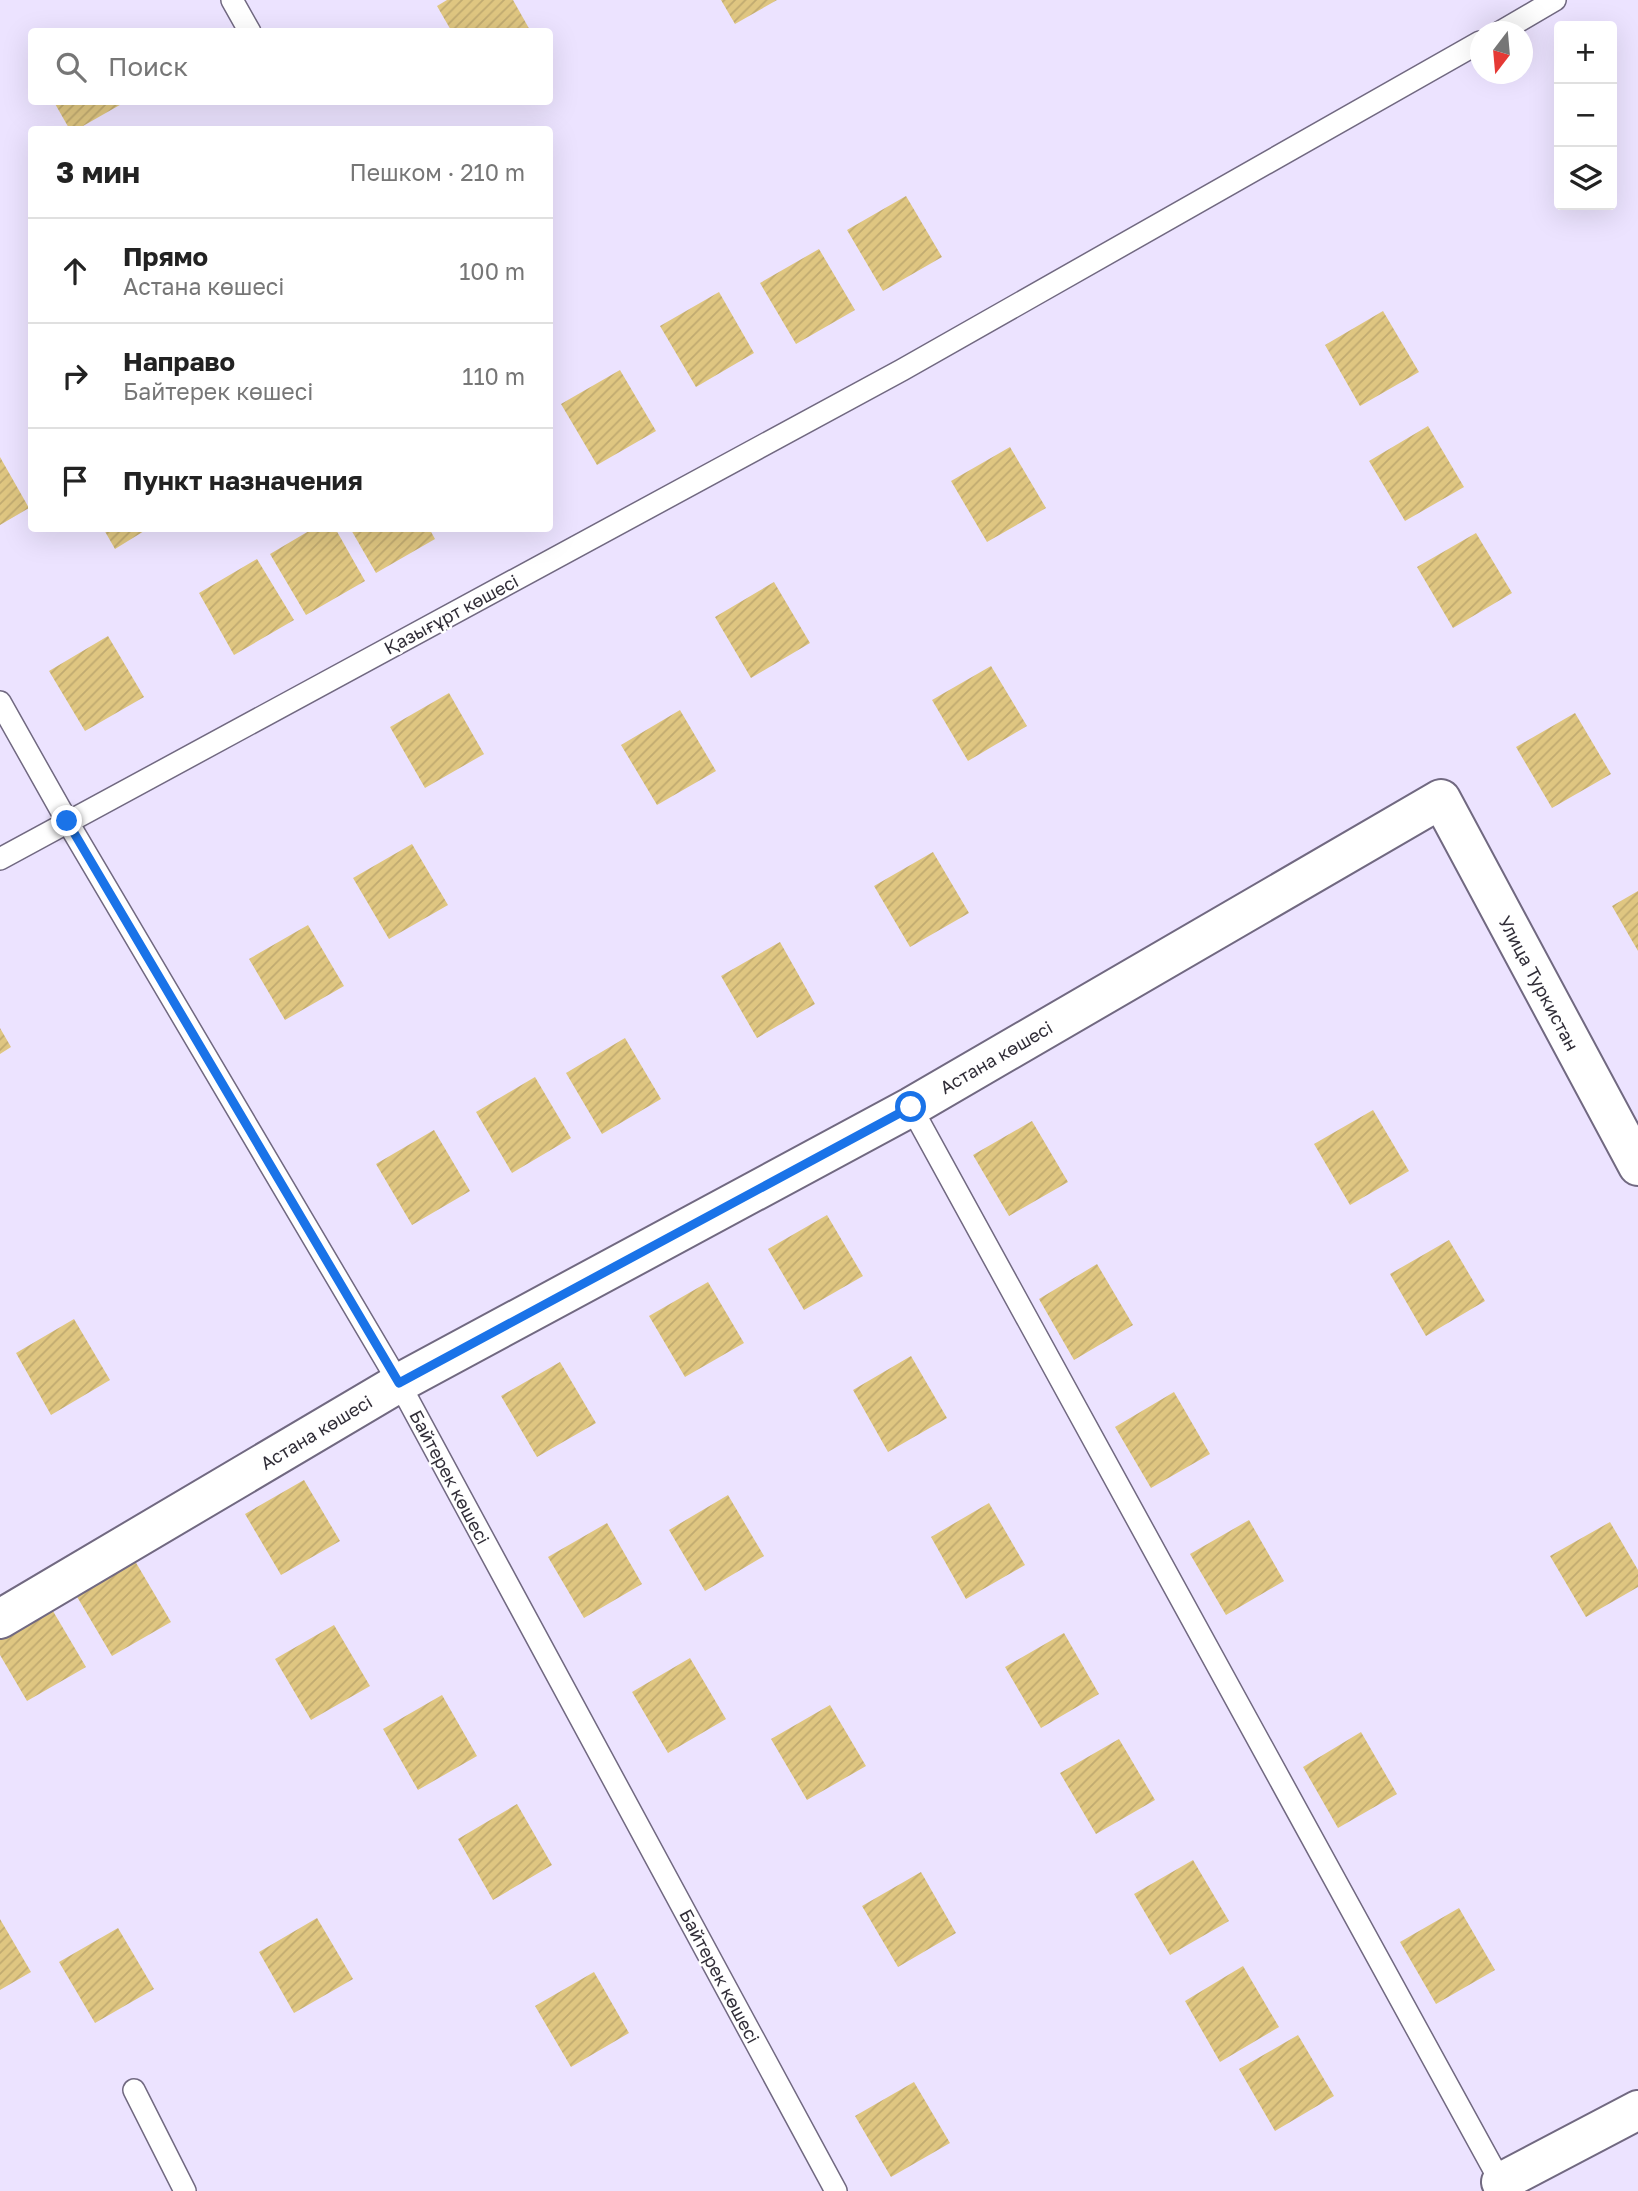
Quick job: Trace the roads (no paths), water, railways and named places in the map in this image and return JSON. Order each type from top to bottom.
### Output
[{"type":"street","name":"Астана көшесі","points":[[0,1619],[399,1383],[911,1107],[1441,799]]},
{"type":"street","name":"Улица Туркистан","points":[[1441,799],[1638,1166]]},
{"type":"street","points":[[1503,2186],[1638,2110]]},
{"type":"lane","points":[[232,0],[248,28]]},
{"type":"lane","points":[[1519,21],[1555,0]]},
{"type":"lane","name":"Қазығұрт көшесі","points":[[0,859],[902,370],[1470,48]]},
{"type":"lane","name":"Байтерек көшесі","points":[[0,702],[67,821],[399,1383],[836,2191]]},
{"type":"lane","points":[[911,1107],[1503,2186]]},
{"type":"lane","points":[[134,2090],[185,2191]]}]
